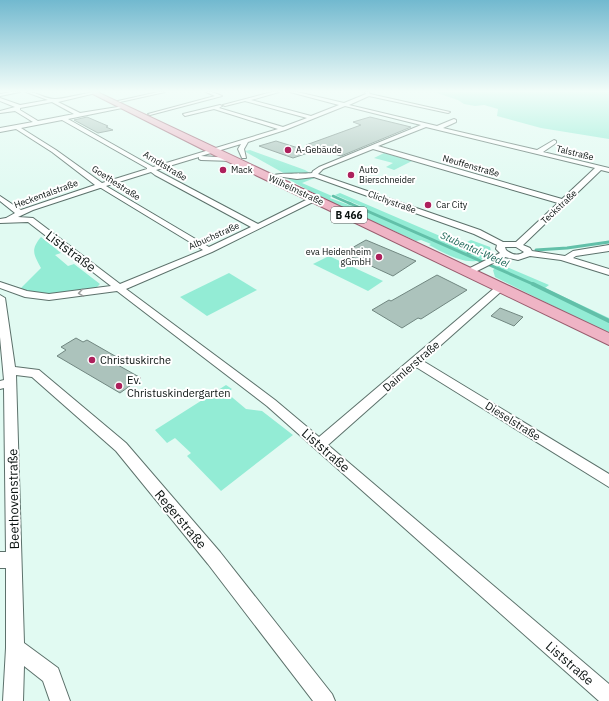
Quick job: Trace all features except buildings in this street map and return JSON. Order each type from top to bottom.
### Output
[{"type":"main road","name":"Wilhelmstraße","points":[[168,125],[218,147],[230,160],[312,197],[609,340]]},
{"type":"main road","name":"Clichystraße","points":[[172,125],[218,147],[244,157],[278,175],[312,197]]},
{"type":"street","points":[[0,130],[28,125]]},
{"type":"street","name":"Arndtstraße","points":[[75,125],[152,169],[162,177],[258,227]]},
{"type":"street","points":[[271,125],[283,129]]},
{"type":"street","points":[[218,147],[295,125]]},
{"type":"street","points":[[315,174],[315,171],[426,125]]},
{"type":"street","name":"Talstraße","points":[[426,125],[606,169]]},
{"type":"street","points":[[437,128],[445,125]]},
{"type":"street","name":"Goethestraße","points":[[17,127],[54,151],[100,185],[209,250]]},
{"type":"street","points":[[483,139],[494,134]]},
{"type":"street","points":[[218,147],[246,140]]},
{"type":"street","points":[[244,157],[241,149],[246,140]]},
{"type":"street","name":"Talstraße","points":[[537,153],[554,142]]},
{"type":"street","name":"Heckentalstraße","points":[[1,222],[30,208],[100,185],[191,158],[218,147]]},
{"type":"street","name":"Neuffenstraße","points":[[374,147],[564,202]]},
{"type":"street","name":"Heckentalstraße","points":[[191,158],[230,160]]},
{"type":"street","name":"Teckstraße","points":[[518,245],[564,202],[606,169]]},
{"type":"street","name":"Clichystraße","points":[[278,175],[297,177],[315,174],[477,232],[503,245]]},
{"type":"street","name":"Albuchstraße","points":[[0,285],[25,294],[49,297],[120,288],[209,250],[258,227],[312,197]]},
{"type":"street","points":[[0,198],[20,213]]},
{"type":"street","points":[[1,222],[22,219],[30,220],[30,208]]},
{"type":"street","name":"Liststraße","points":[[30,220],[271,403],[320,444],[609,697]]},
{"type":"street","points":[[528,253],[526,248],[518,245],[503,245],[500,249],[505,254],[521,257],[528,253],[567,259],[609,272]]},
{"type":"street","points":[[567,259],[573,254],[609,248]]},
{"type":"street","points":[[469,272],[505,254]]},
{"type":"street","name":"Daimlerstraße","points":[[320,444],[417,362],[501,288]]},
{"type":"street","name":"Beethovenstraße","points":[[0,298],[7,380],[7,560],[15,648],[13,701]]},
{"type":"street","name":"Dieselstraße","points":[[417,362],[609,482]]},
{"type":"street","name":"Regerstraße","points":[[7,380],[35,373],[121,447],[214,558],[325,701]]},
{"type":"street","points":[[15,648],[52,675],[60,701]]},
{"type":"green space","points":[[529,125],[609,125],[609,139]]},
{"type":"green space","points":[[250,150],[310,173],[287,175],[244,151]]},
{"type":"green space","points":[[384,153],[412,161],[394,170],[386,167],[393,163],[374,158]]},
{"type":"green space","points":[[317,177],[302,183],[332,196],[330,198],[357,208],[361,206],[335,195],[340,193],[461,245],[471,240],[490,247],[491,251],[478,261],[461,260],[452,257],[429,245],[431,244],[421,240],[416,241],[324,199],[288,179]]},
{"type":"green space","points":[[41,237],[61,253],[55,255],[68,266],[74,264],[100,284],[95,289],[48,295],[20,289],[41,268],[36,260],[34,249]]},
{"type":"green space","points":[[329,256],[383,281],[368,291],[313,264]]},
{"type":"green space","points":[[500,264],[549,285],[545,288],[609,318],[609,334],[495,277],[493,270]]},
{"type":"green space","points":[[229,273],[257,290],[207,316],[180,297]]},
{"type":"green space","points":[[226,385],[232,389],[227,393],[246,409],[262,411],[293,435],[221,491],[187,456],[191,453],[175,438],[167,443],[155,430]]},
{"type":"waterway","name":"Stubental-Wedel","points":[[333,196],[351,204]]},
{"type":"waterway","name":"Stubental-Wedel","points":[[349,203],[535,285]]},
{"type":"waterway","points":[[536,250],[567,248],[609,242]]},
{"type":"waterway","points":[[468,253],[485,253]]},
{"type":"waterway","name":"Stubental-Wedel","points":[[533,284],[609,321]]},
{"type":"place","name":"A-Gebäude","points":[[288,150]]},
{"type":"place","name":"Mack","points":[[223,170]]},
{"type":"place","name":"Auto Bierschneider","points":[[351,175]]},
{"type":"place","name":"Car City","points":[[428,205]]},
{"type":"place","name":"eva Heidenheim gGmbH","points":[[379,257]]},
{"type":"place","name":"Christuskirche","points":[[92,360]]},
{"type":"place","name":"Ev. Christuskindergarten","points":[[119,386]]}]
